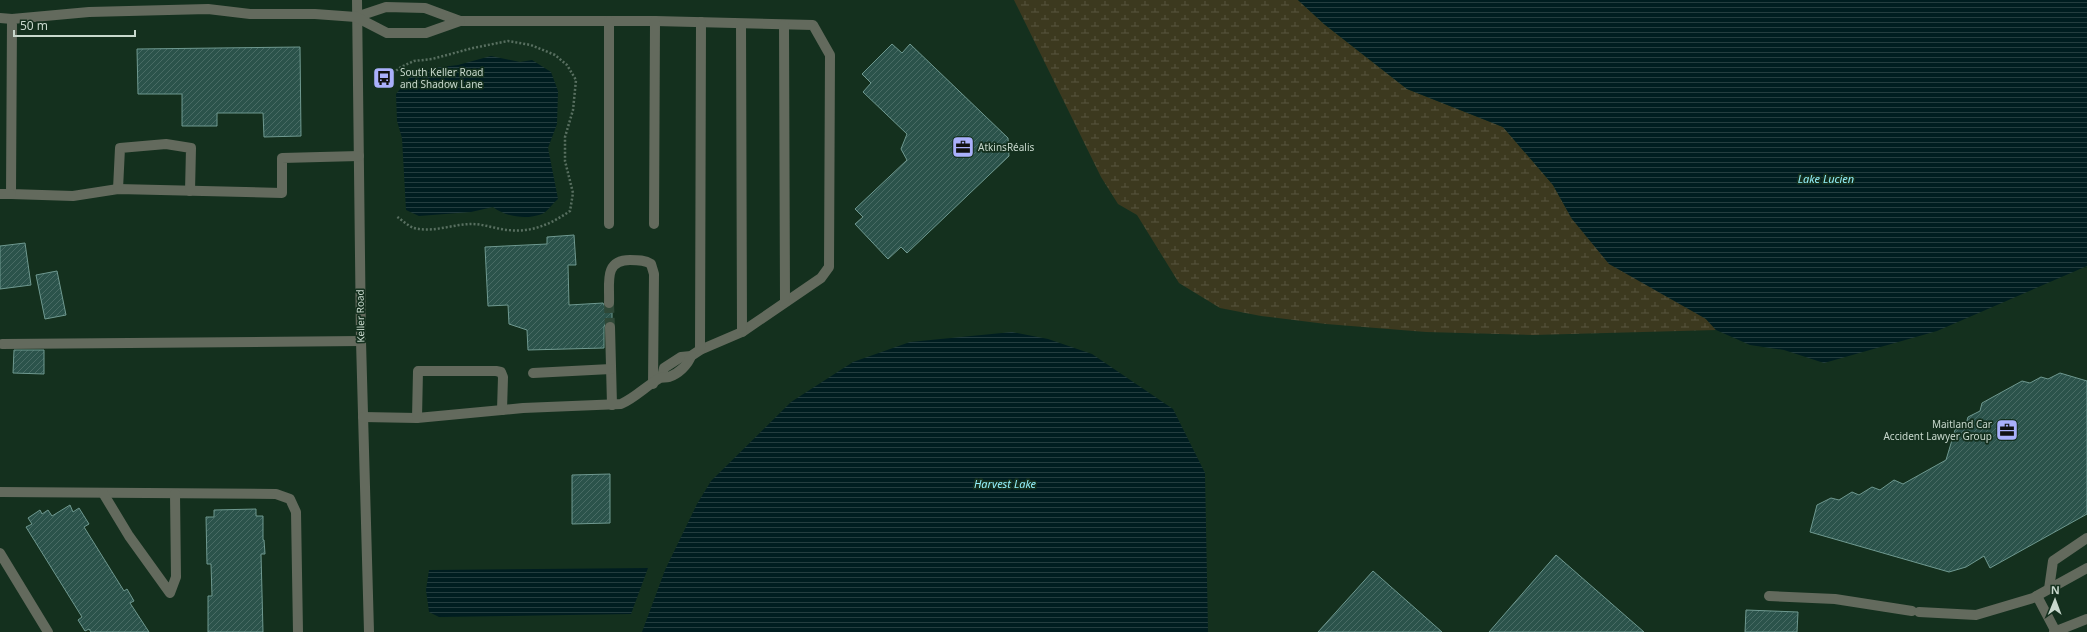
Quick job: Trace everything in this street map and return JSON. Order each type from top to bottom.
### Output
[{"type":"street","name":"Keller Road","points":[[356,0],[360,341],[369,632]]},
{"type":"street","points":[[0,18],[12,19],[193,5],[208,9],[250,14],[316,14],[356,17],[386,8],[425,8],[460,21]]},
{"type":"street","points":[[356,17],[387,33],[426,33],[460,21],[655,21],[813,25],[830,55],[829,266],[820,278],[742,332],[700,350],[691,356],[688,364],[669,377],[662,377],[629,400],[612,405],[523,408],[417,418],[363,417]]},
{"type":"street","points":[[11,194],[12,19]]},
{"type":"street","points":[[609,21],[609,224]]},
{"type":"street","points":[[654,224],[655,21]]},
{"type":"street","points":[[700,350],[701,22]]},
{"type":"street","points":[[741,24],[742,332]]},
{"type":"street","points":[[784,25],[786,302]]},
{"type":"street","points":[[118,189],[120,148],[166,144],[190,148],[190,191]]},
{"type":"street","points":[[0,194],[73,196],[118,189],[282,193],[282,158],[359,156]]},
{"type":"street","points":[[609,303],[610,271],[616,262],[640,260],[651,264],[654,274],[653,384]]},
{"type":"street","points":[[610,327],[612,405]]},
{"type":"street","points":[[2,344],[360,341]]},
{"type":"street","points":[[533,373],[611,369]]},
{"type":"street","points":[[417,418],[418,371],[501,372],[503,377],[502,410]]},
{"type":"street","points":[[0,492],[276,494],[290,499],[296,512],[298,632]]},
{"type":"street","points":[[103,493],[129,536],[170,593],[176,577],[174,494]]},
{"type":"street","points":[[2049,589],[2053,561],[2087,538]]},
{"type":"street","points":[[0,553],[48,632]]},
{"type":"street","points":[[1769,596],[1835,599],[1916,612],[1976,615],[2037,596],[2087,568]]},
{"type":"street","points":[[2037,596],[2055,632],[2087,619]]},
{"type":"path","points":[[393,73],[401,67],[414,61],[432,59],[479,46],[508,41],[530,45],[555,55],[567,65],[576,80],[577,87],[573,110],[565,137],[564,161],[573,193],[570,211],[551,224],[530,230],[508,230],[488,225],[471,224],[429,229],[413,228],[396,216]]},
{"type":"green space","points":[[1014,0],[1298,0],[1324,24],[1407,89],[1503,127],[1553,185],[1572,219],[1706,319],[1716,330],[1533,335],[1426,332],[1326,324],[1261,316],[1220,308],[1179,283],[1137,215],[1118,204],[1101,177]]},
{"type":"water","name":"Lake Lucien","points":[[1298,0],[2087,0],[2087,266],[1937,331],[1824,363],[1784,350],[1750,345],[1716,330],[1706,319],[1609,264],[1572,219],[1553,185],[1503,127],[1407,89],[1324,24]]},
{"type":"water","points":[[491,56],[520,62],[532,60],[551,72],[558,91],[557,124],[548,148],[558,199],[544,213],[529,217],[510,215],[493,207],[471,212],[419,216],[406,210],[402,138],[397,121],[396,94],[410,77],[434,68],[458,65]]},
{"type":"water","name":"Harvest Lake","points":[[1012,332],[1048,339],[1092,354],[1173,409],[1205,473],[1208,632],[642,632],[665,570],[697,504],[711,481],[791,402],[853,362],[910,342]]},
{"type":"water","points":[[648,568],[631,614],[439,617],[429,612],[426,590],[429,570]]},
{"type":"building","points":[[892,44],[902,53],[910,44],[1008,138],[1009,156],[907,253],[901,247],[888,259],[855,224],[863,217],[855,209],[907,160],[901,149],[907,134],[863,92],[871,83],[862,74]]},
{"type":"building","points":[[300,47],[301,136],[264,137],[263,113],[217,113],[217,126],[182,126],[182,94],[138,94],[137,49]]},
{"type":"building","points":[[574,235],[576,265],[568,265],[569,305],[603,303],[606,309],[612,309],[612,321],[606,322],[604,327],[604,348],[528,350],[527,330],[509,324],[508,305],[488,306],[485,247],[547,244],[547,237]]},
{"type":"building","points":[[25,243],[31,285],[0,289],[0,246]]},
{"type":"building","points":[[57,271],[66,315],[45,319],[36,275]]},
{"type":"building","points":[[14,350],[44,350],[44,374],[13,373]]},
{"type":"building","points":[[2060,373],[2087,381],[2087,514],[1990,568],[1984,556],[1966,567],[1949,572],[1810,532],[1817,505],[1831,498],[1839,500],[1852,492],[1859,495],[1872,487],[1880,490],[1894,480],[1903,484],[1946,460],[1955,430],[1966,424],[1968,417],[1980,411],[1982,403],[2022,381],[2030,383],[2041,377],[2048,379]]},
{"type":"building","points":[[610,474],[610,523],[572,524],[572,475]]},
{"type":"building","points":[[70,505],[73,512],[79,508],[89,524],[84,527],[124,591],[127,589],[134,601],[130,603],[149,632],[91,632],[89,629],[85,631],[78,620],[82,617],[26,527],[32,524],[28,518],[40,510],[42,514],[48,510],[52,516]]},
{"type":"building","points":[[256,509],[256,516],[263,516],[263,540],[265,554],[261,554],[263,632],[208,632],[208,596],[212,596],[211,564],[207,564],[206,517],[214,517],[214,510]]},
{"type":"building","points":[[1556,555],[1644,632],[1489,632]]},
{"type":"building","points":[[1373,571],[1442,632],[1318,632]]},
{"type":"building","points":[[1746,610],[1798,612],[1797,632],[1745,632]]},
{"type":"tunnel","points":[[609,303],[610,327]]},
{"type":"place","name":"South Keller Road and Shadow Lane","points":[[384,78]]},
{"type":"place","name":"AtkinsRéalis","points":[[963,147]]},
{"type":"place","name":"Maitland Car Accident Lawyer Group","points":[[2007,430]]}]
